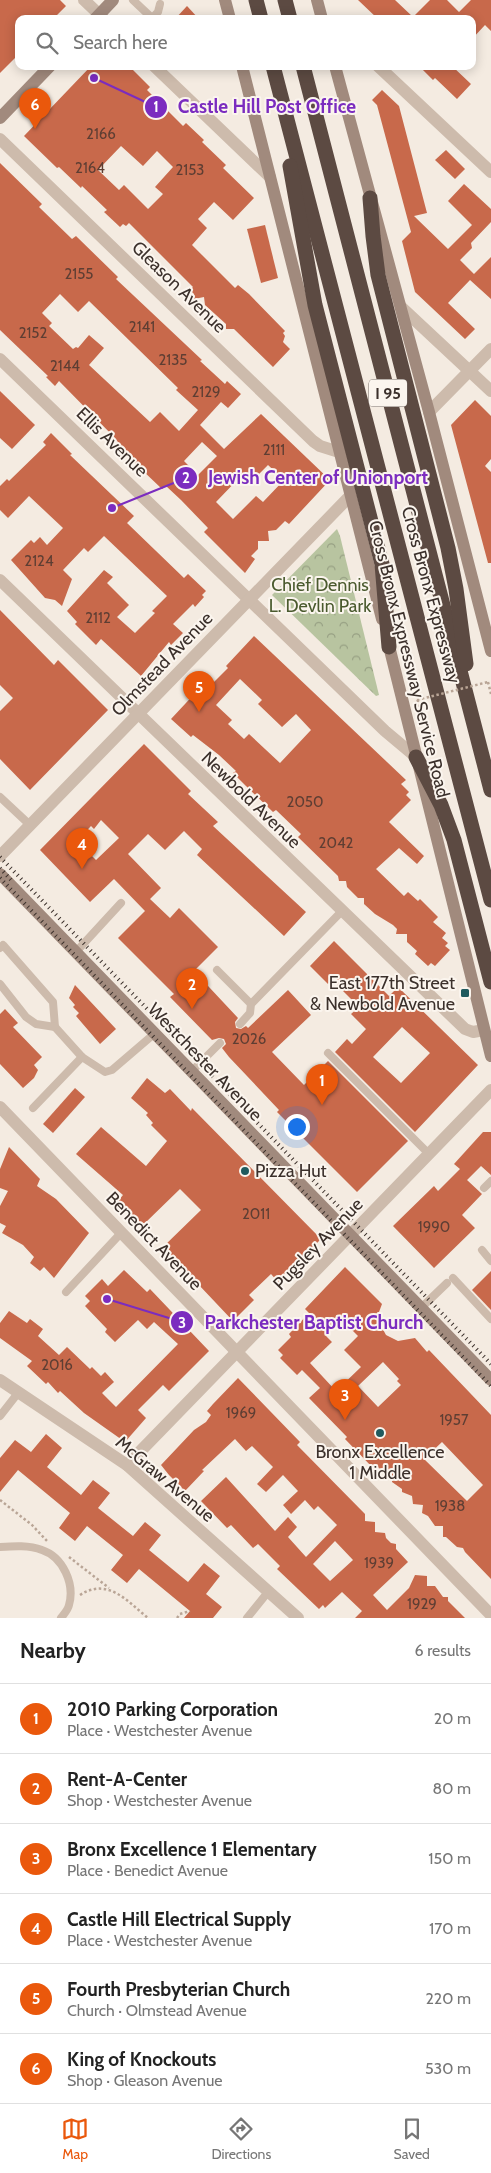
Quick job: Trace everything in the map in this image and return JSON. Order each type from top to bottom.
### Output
[{"type":"highway","points":[[256,0],[260,15]]},
{"type":"highway","points":[[285,0],[289,15]]},
{"type":"highway","points":[[274,70],[315,304],[382,564],[386,592],[389,647]]},
{"type":"highway","name":"Cross Bronx Expressway","points":[[274,70],[491,900]]},
{"type":"highway","name":"Cross Bronx Expressway","points":[[304,70],[491,790]]},
{"type":"highway","points":[[370,198],[375,256],[380,284],[433,486],[452,568],[463,634],[473,720]]},
{"type":"highway","points":[[416,757],[441,805],[454,840],[491,982]]},
{"type":"main road","points":[[102,15],[114,0]]},
{"type":"main road","points":[[225,0],[229,15]]},
{"type":"main road","points":[[317,0],[321,15]]},
{"type":"main road","points":[[0,118],[46,70]]},
{"type":"main road","name":"Cross Bronx Expressway Service Road","points":[[243,70],[491,1056]]},
{"type":"main road","points":[[336,70],[488,627],[491,651]]},
{"type":"main road","name":"Westchester Avenue","points":[[0,874],[491,1380]]},
{"type":"street","points":[[84,0],[98,15]]},
{"type":"street","points":[[158,70],[270,177]]},
{"type":"street","points":[[382,70],[491,172]]},
{"type":"street","name":"Gleason Avenue","points":[[0,139],[313,441],[320,446],[339,452]]},
{"type":"street","points":[[401,307],[491,391]]},
{"type":"street","points":[[429,412],[491,348]]},
{"type":"street","name":"Ellis Avenue","points":[[0,359],[385,731],[416,757]]},
{"type":"street","name":"Olmstead Avenue","points":[[0,856],[350,496]]},
{"type":"street","name":"Newbold Avenue","points":[[0,580],[465,1029],[473,1032],[484,1030]]},
{"type":"street","name":"Pugsley Avenue","points":[[127,1465],[491,1090]]},
{"type":"street","name":"Benedict Avenue","points":[[0,1107],[491,1615]]},
{"type":"street","name":"McGraw Avenue","points":[[0,1380],[127,1465],[298,1618]]},
{"type":"lane","points":[[133,0],[149,15]]},
{"type":"lane","points":[[155,15],[163,6]]},
{"type":"lane","points":[[0,797],[30,825]]},
{"type":"lane","points":[[75,953],[121,903]]},
{"type":"lane","points":[[240,1024],[250,1013],[251,1004],[342,912]]},
{"type":"lane","points":[[0,948],[3,945],[53,1002],[55,1027],[82,1057],[105,1072],[112,1070],[154,1034]]},
{"type":"lane","points":[[217,970],[251,1004]]},
{"type":"lane","points":[[0,984],[26,1017],[36,1024],[55,1027]]},
{"type":"lane","points":[[191,1072],[220,1043]]},
{"type":"lane","points":[[328,1053],[429,1154]]},
{"type":"lane","points":[[33,1108],[82,1057]]},
{"type":"lane","points":[[484,1188],[491,1181]]},
{"type":"lane","points":[[66,1292],[121,1233]]},
{"type":"lane","points":[[482,1250],[491,1260]]},
{"type":"lane","points":[[421,1308],[450,1281],[491,1319]]},
{"type":"lane","points":[[0,1416],[18,1393]]},
{"type":"lane","points":[[0,1546],[21,1546],[43,1550],[53,1555],[66,1573],[70,1593],[70,1603],[61,1618]]},
{"type":"lane","points":[[247,1618],[268,1592]]},
{"type":"path","points":[[417,700],[488,682],[491,694]]},
{"type":"path","points":[[0,1500],[54,1545]]},
{"type":"path","points":[[46,1540],[53,1555]]},
{"type":"path","points":[[68,1556],[148,1618]]},
{"type":"path","points":[[70,1603],[88,1590],[110,1589]]},
{"type":"path","points":[[177,1618],[180,1614],[190,1611]]},
{"type":"green space","name":"Chief Dennis L. Devlin Park","points":[[337,529],[379,695],[376,696],[272,595]]},
{"type":"building","points":[[0,0],[60,0],[66,6],[57,15],[15,15],[15,58],[0,73]]},
{"type":"building","points":[[358,0],[395,0],[411,15],[374,15]]},
{"type":"building","points":[[430,0],[447,0],[459,12],[471,0],[491,0],[491,31],[485,25],[476,35],[476,15],[415,15]]},
{"type":"building","points":[[187,6],[195,15],[179,15]]},
{"type":"building","points":[[87,70],[133,70],[150,87],[147,90],[183,126],[186,123],[204,140],[202,142],[226,165],[223,168],[254,198],[233,220],[214,202],[198,219],[207,228],[192,245],[235,288],[238,285],[249,294],[285,331],[283,333],[285,336],[283,342],[290,349],[273,367],[234,329],[226,329],[226,324],[205,305],[204,297],[194,299],[194,294],[190,290],[193,287],[129,223],[126,226],[123,224],[120,227],[104,212],[107,210],[82,186],[81,188],[59,167],[57,168],[24,136]],"holes":[[[121,146],[143,166],[157,151],[173,167],[155,187],[163,194],[148,209],[124,185],[119,190],[98,170]]]},
{"type":"building","points":[[423,70],[456,70],[471,84],[457,99],[435,78],[433,80]]},
{"type":"building","points":[[382,90],[399,106],[427,213],[414,216],[448,249],[472,225],[448,201],[464,184],[491,209],[491,222],[471,243],[472,248],[460,260],[474,274],[491,257],[491,299],[470,280],[448,303],[475,329],[465,339],[415,292],[402,241],[411,232],[377,105],[372,100]]},
{"type":"building","points":[[446,150],[465,169],[455,179],[435,160]]},
{"type":"building","points":[[0,163],[42,204],[39,207],[72,239],[76,236],[118,277],[116,279],[202,360],[200,361],[225,384],[227,381],[241,394],[228,408],[221,402],[200,425],[224,449],[261,414],[330,480],[289,524],[285,521],[276,530],[268,531],[269,541],[258,541],[258,549],[251,556],[255,559],[245,573],[204,532],[208,528],[181,500],[166,486],[162,489],[119,448],[121,446],[115,438],[59,381],[55,386],[46,377],[48,376],[0,330]],"holes":[[[60,294],[78,312],[89,301],[198,410],[179,431],[160,412],[150,422],[89,365],[104,348],[89,335],[78,348],[73,349],[49,326],[52,323],[42,313]],[[202,442],[217,456],[198,475],[184,461]],[[268,465],[284,480],[263,502],[256,496],[233,519],[216,502],[241,476],[249,484]]]},
{"type":"building","points":[[265,225],[278,278],[261,283],[247,229]]},
{"type":"building","points":[[0,391],[35,425],[12,449],[0,438]]},
{"type":"building","points":[[475,400],[491,416],[491,459],[485,466],[491,472],[491,563],[488,563],[451,425]]},
{"type":"building","points":[[51,433],[72,454],[70,455],[134,516],[127,523],[184,578],[188,574],[206,591],[202,595],[204,597],[195,607],[193,604],[173,624],[183,633],[171,645],[169,642],[141,676],[101,639],[96,645],[75,624],[77,622],[67,611],[104,570],[113,577],[107,583],[129,605],[117,617],[135,633],[155,613],[152,611],[167,596],[104,536],[88,552],[84,548],[63,570],[72,579],[62,606],[55,600],[45,598],[11,560],[31,540],[34,543],[40,537],[47,545],[63,528],[29,496],[8,518],[0,510],[0,486],[7,479],[9,481],[46,445],[43,442]]},
{"type":"building","points":[[0,610],[54,665],[58,660],[108,710],[30,790],[0,759],[0,711],[13,698],[0,685]]},
{"type":"building","points":[[254,636],[406,780],[401,784],[409,792],[406,795],[411,800],[389,822],[424,856],[417,864],[399,848],[376,869],[404,896],[408,892],[418,901],[420,899],[438,917],[433,922],[446,933],[442,938],[448,943],[445,946],[450,950],[435,966],[431,963],[428,966],[415,954],[417,951],[407,942],[407,934],[396,934],[397,929],[364,904],[364,898],[358,898],[347,887],[346,881],[339,881],[338,876],[298,837],[301,834],[276,810],[273,812],[246,786],[233,773],[236,771],[219,755],[193,735],[191,737],[171,719],[199,689],[203,692],[211,685],[228,668],[226,666]],"holes":[[[240,679],[262,700],[258,704],[282,727],[296,714],[311,730],[280,763],[249,734],[244,739],[228,724],[232,720],[216,705]]]},
{"type":"building","points":[[144,744],[191,791],[188,794],[218,822],[213,826],[306,912],[284,936],[197,855],[202,849],[184,831],[165,850],[148,834],[128,854],[161,888],[150,899],[170,918],[179,908],[218,947],[194,971],[238,1018],[235,1022],[236,1028],[241,1029],[246,1026],[248,1028],[288,990],[311,1015],[272,1052],[304,1085],[328,1061],[408,1141],[357,1192],[277,1112],[279,1110],[229,1057],[222,1048],[226,1044],[224,1039],[212,1040],[170,997],[174,994],[118,938],[145,911],[114,879],[90,902],[40,850]],"holes":[[[101,820],[119,838],[96,860],[77,841],[91,826],[94,829]]]},
{"type":"building","points":[[334,941],[389,996],[398,987],[478,1065],[415,1132],[335,1052],[347,1039],[352,1044],[366,1029],[351,1014],[359,1007],[332,980],[328,984],[310,966]],"holes":[[[402,1027],[430,1053],[401,1083],[373,1057]]]},
{"type":"building","points":[[75,985],[116,1029],[100,1044],[76,1016],[79,1013],[73,1007],[75,1005],[69,998]]},
{"type":"building","points":[[5,1009],[18,1023],[13,1027],[42,1057],[34,1065],[38,1070],[34,1078],[23,1088],[0,1064],[0,1014]]},
{"type":"building","points":[[147,1078],[165,1093],[170,1089],[191,1111],[192,1108],[321,1239],[278,1282],[271,1274],[249,1295],[254,1300],[233,1321],[163,1247],[201,1210],[180,1189],[143,1225],[118,1201],[123,1195],[76,1154],[101,1127],[146,1166],[167,1141],[151,1125],[153,1123],[146,1115],[148,1113],[131,1098]]},
{"type":"building","points":[[75,1088],[85,1097],[53,1133],[43,1124]]},
{"type":"building","points":[[483,1132],[491,1132],[491,1175],[481,1166],[467,1180],[482,1194],[462,1215],[475,1228],[434,1268],[393,1226],[434,1186],[438,1191],[460,1169],[454,1164]]},
{"type":"building","points":[[9,1147],[40,1179],[37,1186],[56,1199],[89,1233],[54,1278],[44,1267],[40,1271],[30,1263],[34,1257],[23,1245],[2,1233],[6,1226],[0,1223],[0,1206],[8,1191],[0,1188],[0,1169]]},
{"type":"building","points":[[345,1267],[382,1304],[379,1312],[379,1322],[386,1335],[398,1341],[415,1338],[427,1352],[429,1350],[491,1415],[491,1579],[463,1548],[457,1547],[446,1537],[443,1537],[443,1526],[435,1526],[428,1516],[422,1513],[423,1505],[413,1504],[412,1496],[402,1492],[402,1489],[392,1482],[392,1471],[384,1473],[375,1464],[372,1467],[345,1439],[347,1437],[309,1398],[320,1388],[302,1370],[297,1375],[280,1358],[283,1355],[278,1350],[291,1337],[289,1334],[309,1313],[305,1309]],"holes":[[[341,1319],[358,1336],[344,1350],[361,1367],[336,1391],[310,1363],[332,1342],[326,1336]],[[383,1362],[399,1379],[397,1381],[401,1385],[378,1407],[358,1386]],[[442,1442],[483,1485],[467,1501],[424,1459]]]},
{"type":"building","points":[[124,1270],[147,1292],[150,1289],[209,1351],[169,1391],[163,1385],[138,1410],[146,1418],[125,1442],[84,1413],[60,1391],[58,1393],[48,1382],[46,1384],[27,1366],[32,1361],[0,1338],[0,1323],[9,1311],[27,1323],[30,1319],[43,1329],[38,1336],[59,1355],[67,1347],[90,1369],[92,1367],[101,1376],[105,1372],[114,1382],[102,1393],[116,1407],[178,1344],[154,1322],[147,1329],[138,1320],[115,1342],[105,1332],[107,1329],[85,1306],[90,1301],[85,1296],[102,1279],[108,1286]]},
{"type":"building","points":[[491,1271],[491,1310],[472,1290]]},
{"type":"building","points":[[238,1378],[300,1442],[297,1445],[365,1514],[365,1521],[375,1522],[375,1532],[385,1533],[386,1538],[391,1543],[396,1544],[396,1549],[408,1562],[373,1595],[387,1610],[409,1588],[415,1575],[427,1576],[427,1586],[435,1586],[443,1597],[448,1597],[448,1601],[465,1618],[355,1618],[362,1611],[342,1592],[325,1608],[323,1605],[319,1609],[277,1569],[280,1566],[258,1544],[253,1548],[231,1525],[227,1528],[201,1501],[226,1477],[275,1531],[288,1517],[297,1527],[288,1537],[306,1557],[337,1525],[318,1506],[314,1510],[305,1500],[291,1514],[283,1505],[298,1491],[283,1475],[266,1492],[257,1484],[273,1467],[252,1446],[246,1451],[235,1439],[202,1470],[204,1471],[185,1491],[161,1465],[194,1430],[206,1422],[211,1415],[207,1411]],"holes":[[[335,1541],[353,1560],[330,1581],[313,1564]]]},
{"type":"building","points":[[46,1434],[62,1448],[47,1467],[81,1495],[93,1480],[110,1493],[98,1508],[133,1536],[145,1522],[161,1535],[149,1550],[188,1582],[204,1563],[220,1576],[206,1594],[222,1607],[213,1618],[184,1618],[190,1611],[139,1569],[127,1583],[111,1570],[123,1555],[87,1526],[75,1541],[59,1528],[70,1513],[18,1470],[0,1492],[0,1458],[15,1440],[31,1452]]},
{"type":"railway","points":[[0,857],[491,1364]]},
{"type":"railway","points":[[0,868],[13,882]]},
{"type":"railway","points":[[0,878],[491,1386]]},
{"type":"place","name":"Castle Hill Post Office","points":[[94,78]]},
{"type":"place","name":"King of Knockouts","points":[[35,129]]},
{"type":"place","name":"Jewish Center of Unionport","points":[[112,508]]},
{"type":"place","name":"Fourth Presbyterian Church","points":[[199,712]]},
{"type":"place","name":"Castle Hill Electrical Supply","points":[[82,869]]},
{"type":"place","name":"East 177th Street & Newbold Avenue","points":[[465,993]]},
{"type":"place","name":"Rent-A-Center","points":[[192,1009]]},
{"type":"place","name":"2010 Parking Corporation","points":[[322,1105]]},
{"type":"place","name":"Pizza Hut","points":[[245,1171]]},
{"type":"place","name":"Parkchester Baptist Church","points":[[107,1299]]},
{"type":"place","name":"Bronx Excellence 1 Elementary","points":[[345,1420]]},
{"type":"place","name":"Bronx Excellence 1 Middle","points":[[380,1433]]}]
